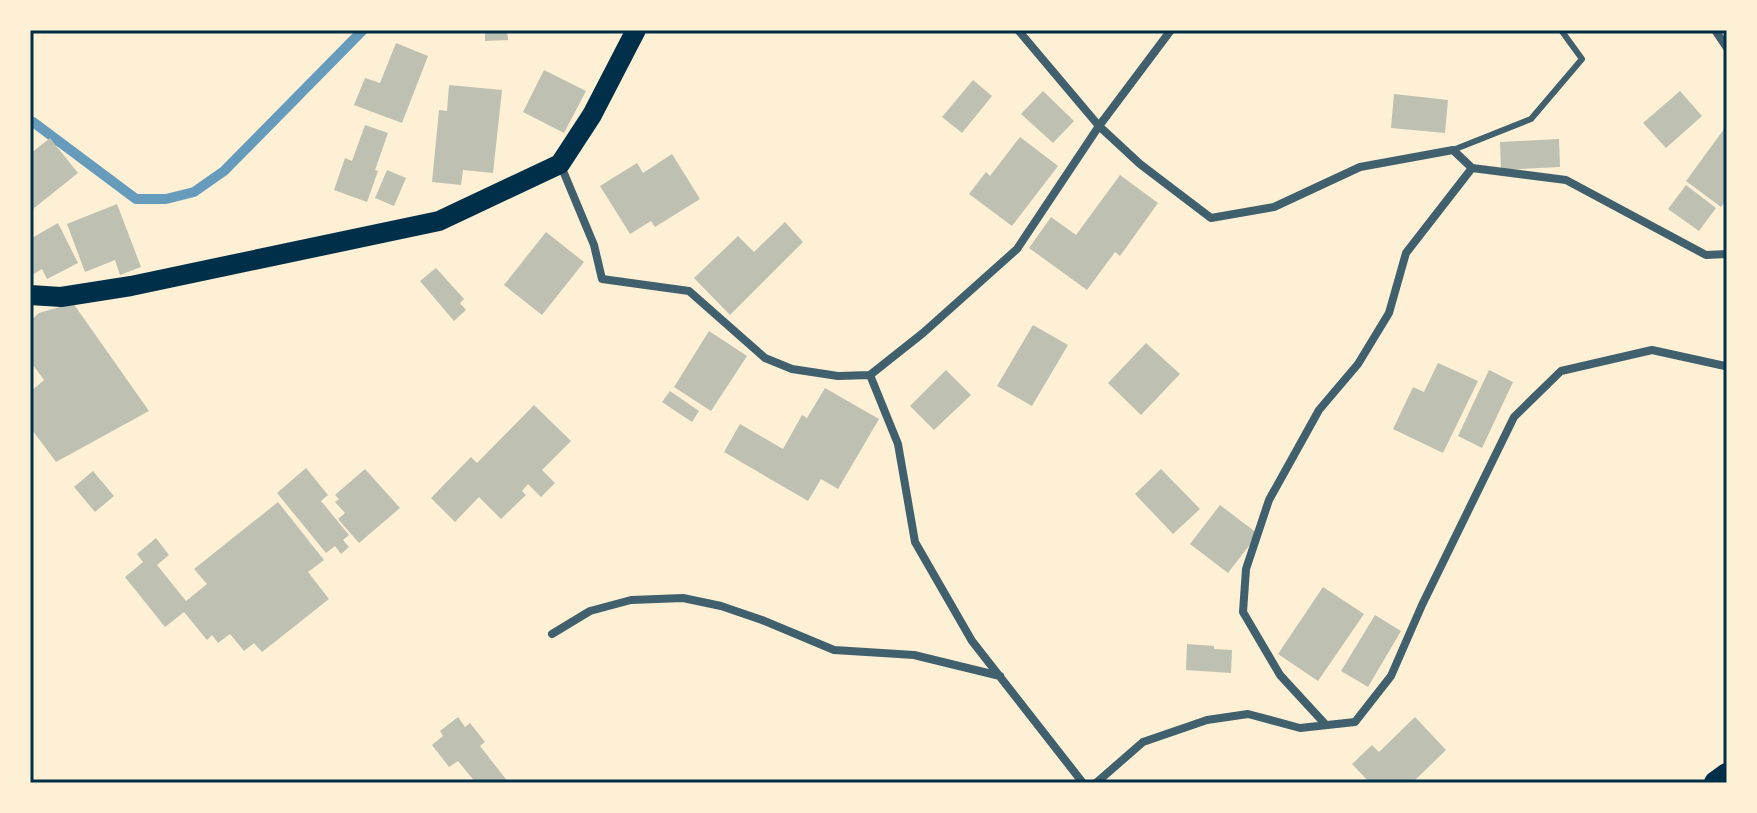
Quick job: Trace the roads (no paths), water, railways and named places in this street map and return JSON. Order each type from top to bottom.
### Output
[{"type":"highway","points":[[1716,783],[1727,775]]},
{"type":"main road","points":[[31,297],[61,297],[131,286],[439,221],[560,164],[592,115],[636,30]]},
{"type":"street","points":[[1018,30],[1099,126],[1140,164],[1211,218],[1274,207],[1360,167],[1453,150],[1472,168],[1566,180],[1706,255],[1727,256]]},
{"type":"street","points":[[560,164],[594,245],[602,279],[689,291],[765,358],[792,369],[838,376],[870,375],[923,333],[1017,249],[1099,126],[1171,30]]},
{"type":"street","points":[[1715,30],[1727,48]]},
{"type":"street","points":[[1326,725],[1280,675],[1243,612],[1246,569],[1269,500],[1319,410],[1358,364],[1389,313],[1406,253],[1472,168]]},
{"type":"street","points":[[1096,783],[1143,742],[1207,720],[1248,714],[1300,728],[1355,722],[1391,676],[1422,605],[1514,417],[1561,371],[1652,350],[1727,364]]},
{"type":"street","points":[[870,375],[898,444],[915,542],[972,641],[1083,783]]},
{"type":"street","points":[[552,634],[590,611],[631,600],[683,598],[721,606],[762,620],[834,650],[914,655],[1001,676]]},
{"type":"lane","points":[[1453,150],[1531,119],[1582,59],[1561,30]]},
{"type":"waterway","points":[[30,122],[136,199],[166,199],[194,192],[224,171],[363,30]]}]
